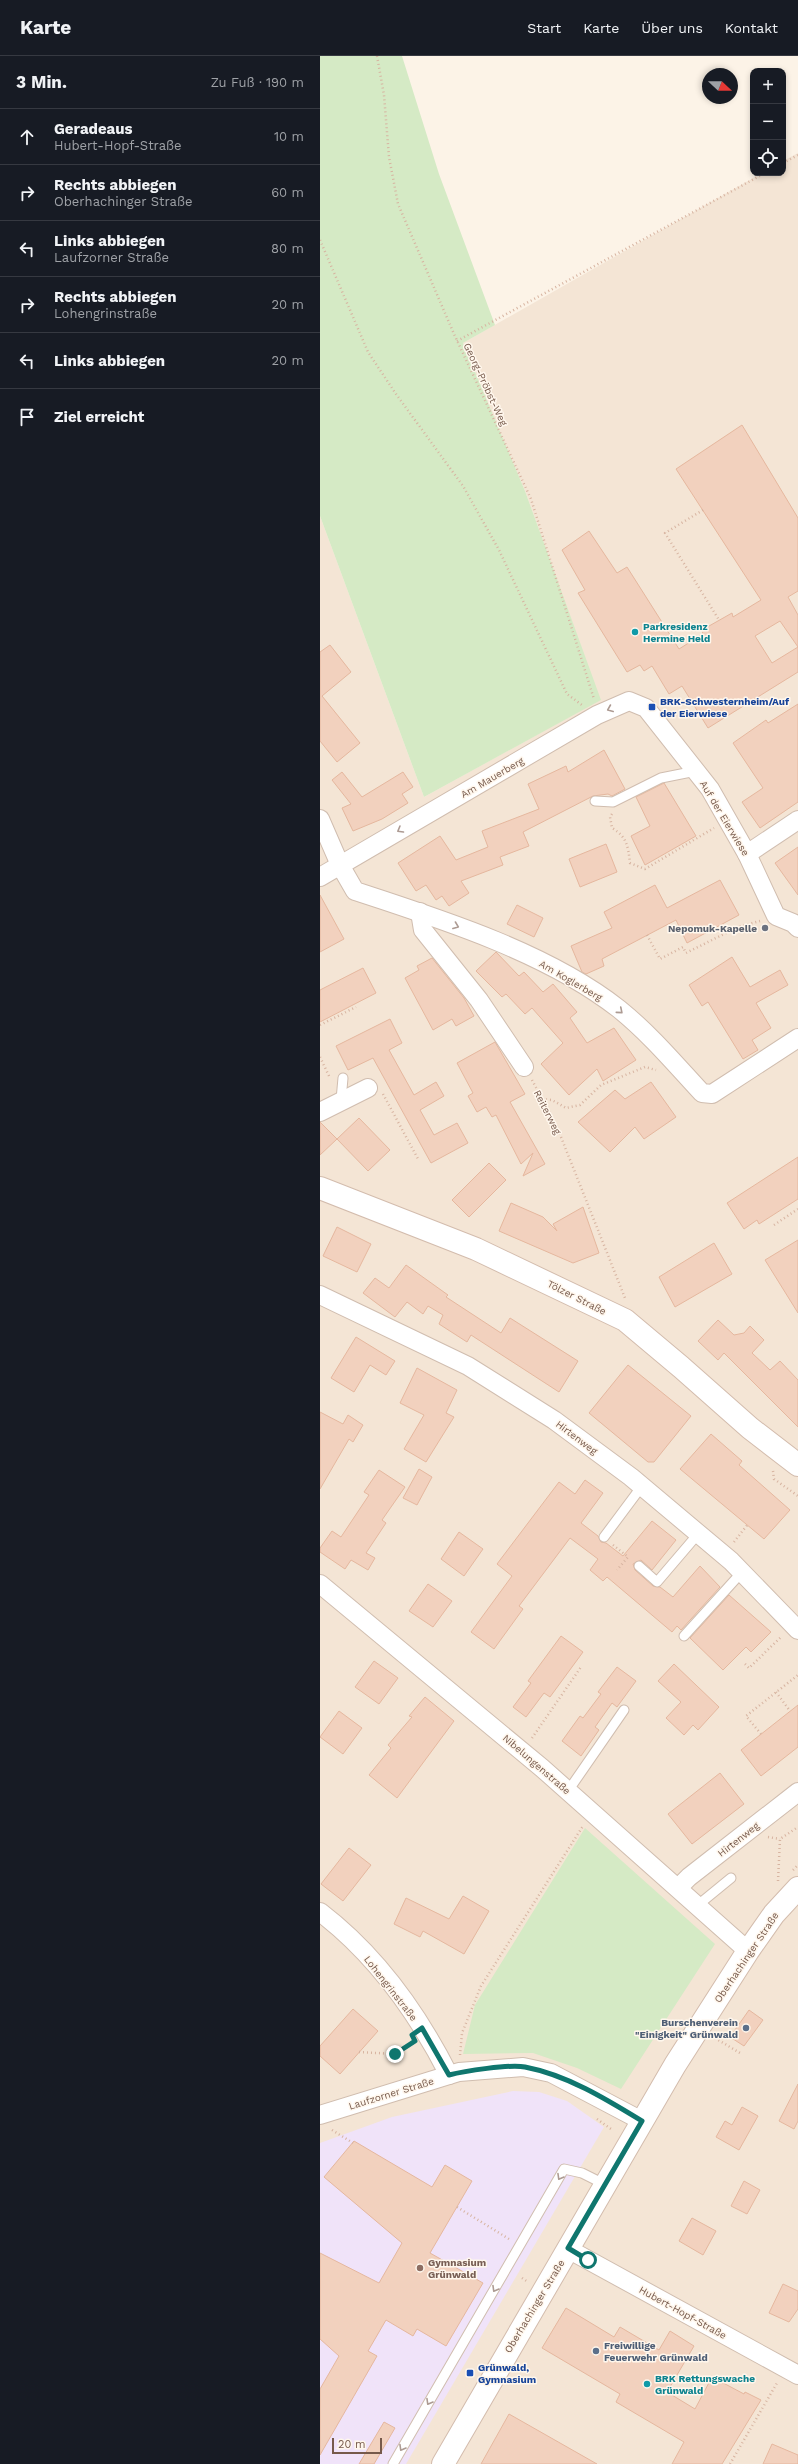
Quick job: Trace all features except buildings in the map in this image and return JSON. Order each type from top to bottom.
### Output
[{"type":"main road","name":"Tölzer Straße","points":[[320,1188],[476,1249],[625,1320],[682,1366],[750,1428],[798,1465]]},
{"type":"main road","name":"Oberhachinger Straße","points":[[443,2464],[675,2065],[748,1951],[774,1914],[788,1886]]},
{"type":"street","name":"Am Mauerberg","points":[[340,866],[597,715],[629,701],[646,708]]},
{"type":"street","name":"Auf der Eierwiese","points":[[646,708],[710,789],[747,854],[776,916]]},
{"type":"street","name":"Am Koglerberg","points":[[320,819],[340,866],[355,891],[420,912],[552,967],[592,990],[620,1010],[649,1037],[702,1093],[712,1094],[798,1038]]},
{"type":"street","points":[[747,854],[798,820]]},
{"type":"street","points":[[320,877],[340,866]]},
{"type":"street","points":[[420,912],[424,930],[479,1000],[524,1067]]},
{"type":"street","points":[[776,916],[793,923],[798,928]]},
{"type":"street","points":[[320,1112],[341,1100],[368,1088]]},
{"type":"street","name":"Hirtenweg","points":[[320,1294],[468,1366],[554,1420],[642,1486],[698,1534],[742,1572],[796,1628]]},
{"type":"street","name":"Nibelungenstraße","points":[[320,1584],[568,1790],[748,1951]]},
{"type":"street","name":"Hirtenweg","points":[[679,1888],[689,1877],[798,1792]]},
{"type":"street","name":"Lohengrinstraße","points":[[320,1912],[355,1943],[380,1970],[454,2074]]},
{"type":"street","name":"Laufzorner Straße","points":[[323,2123],[454,2074],[523,2067],[551,2073],[581,2087],[642,2121]]},
{"type":"street","name":"Hubert-Hopf-Straße","points":[[568,2248],[792,2372]]},
{"type":"lane","points":[[595,801],[613,802],[661,778],[696,771]]},
{"type":"lane","points":[[341,1100],[343,1078]]},
{"type":"lane","points":[[604,1537],[642,1486]]},
{"type":"lane","points":[[638,1566],[657,1582],[698,1534]]},
{"type":"lane","points":[[684,1636],[742,1572]]},
{"type":"lane","points":[[568,1790],[624,1710]]},
{"type":"lane","points":[[698,1905],[731,1878]]},
{"type":"lane","points":[[393,2464],[564,2169],[582,2173],[606,2184]]},
{"type":"path","name":"Georg-Pröbst-Weg","points":[[377,56],[384,95],[390,157],[398,204],[457,341],[532,499],[593,696],[597,715]]},
{"type":"path","points":[[786,161],[798,155]]},
{"type":"path","points":[[457,341],[759,176]]},
{"type":"path","points":[[320,240],[368,352],[396,394],[464,486],[499,550],[567,694],[597,715]]},
{"type":"path","points":[[702,510],[665,533],[718,620]]},
{"type":"path","points":[[615,810],[610,818],[612,828],[622,833],[627,842],[630,863],[644,869],[728,820]]},
{"type":"path","points":[[647,935],[660,959],[683,947],[686,953],[738,927],[776,916]]},
{"type":"path","points":[[320,1025],[356,1007]]},
{"type":"path","name":"Reiterweg","points":[[524,1067],[557,1127],[585,1194],[629,1307],[625,1320]]},
{"type":"path","points":[[542,1099],[552,1100],[566,1108],[580,1105],[601,1085],[645,1067]]},
{"type":"path","points":[[368,1088],[382,1091],[418,1159]]},
{"type":"path","points":[[774,1225],[798,1209]]},
{"type":"path","points":[[773,1467],[774,1479],[798,1496]]},
{"type":"path","points":[[735,1540],[748,1524]]},
{"type":"path","points":[[604,1537],[628,1558],[617,1570]]},
{"type":"path","points":[[745,1664],[749,1668],[796,1628]]},
{"type":"path","points":[[522,1751],[581,1666]]},
{"type":"path","points":[[761,1734],[746,1716],[798,1675]]},
{"type":"path","points":[[776,1692],[790,1711]]},
{"type":"path","points":[[454,2074],[462,2033],[480,1986],[592,1812]]},
{"type":"path","points":[[788,1886],[780,1839],[798,1827]]},
{"type":"path","points":[[359,2052],[395,2054],[415,2041],[412,2035],[422,2028]]},
{"type":"path","points":[[719,2040],[740,2053]]},
{"type":"path","points":[[594,2116],[611,2129]]},
{"type":"path","points":[[323,2123],[331,2130],[353,2143]]},
{"type":"path","points":[[331,2130],[339,2127]]},
{"type":"path","points":[[457,2207],[514,2242]]},
{"type":"path","points":[[730,2464],[792,2372]]},
{"type":"shaded area","points":[[798,153],[798,2464],[320,2464],[320,516],[424,797],[600,700],[525,491],[463,343],[757,176],[786,176],[786,159]]},
{"type":"shaded area","name":"Gymnasium Grünwald","points":[[513,2091],[539,2092],[567,2101],[604,2127],[406,2464],[320,2464],[320,2143],[392,2117]]},
{"type":"green space","points":[[320,56],[402,56],[439,174],[495,325],[463,343],[525,491],[601,700],[424,797],[320,516]]},
{"type":"green space","points":[[585,1828],[715,1944],[621,2089],[577,2068],[533,2053],[463,2054],[475,2005]]},
{"type":"place","name":"Parkresidenz Hermine Held","points":[[635,632]]},
{"type":"place","name":"BRK-Schwesternheim/Auf der Eierwiese","points":[[652,707]]},
{"type":"place","name":"Nepomuk-Kapelle","points":[[765,928]]},
{"type":"place","name":"Burschenverein \"Einigkeit\" Grünwald","points":[[746,2028]]},
{"type":"place","name":"Gymnasium Grünwald","points":[[420,2268]]},
{"type":"place","name":"Freiwillige Feuerwehr Grünwald","points":[[596,2351]]},
{"type":"place","name":"Grünwald, Gymnasium","points":[[470,2373]]},
{"type":"place","name":"BRK Rettungswache Grünwald","points":[[647,2384]]},
{"type":"route","points":[[395,2054],[415,2041],[412,2035],[422,2028],[437,2051],[449,2075],[459,2072],[523,2067],[551,2073],[581,2087],[642,2121],[568,2248],[588,2260]]}]
